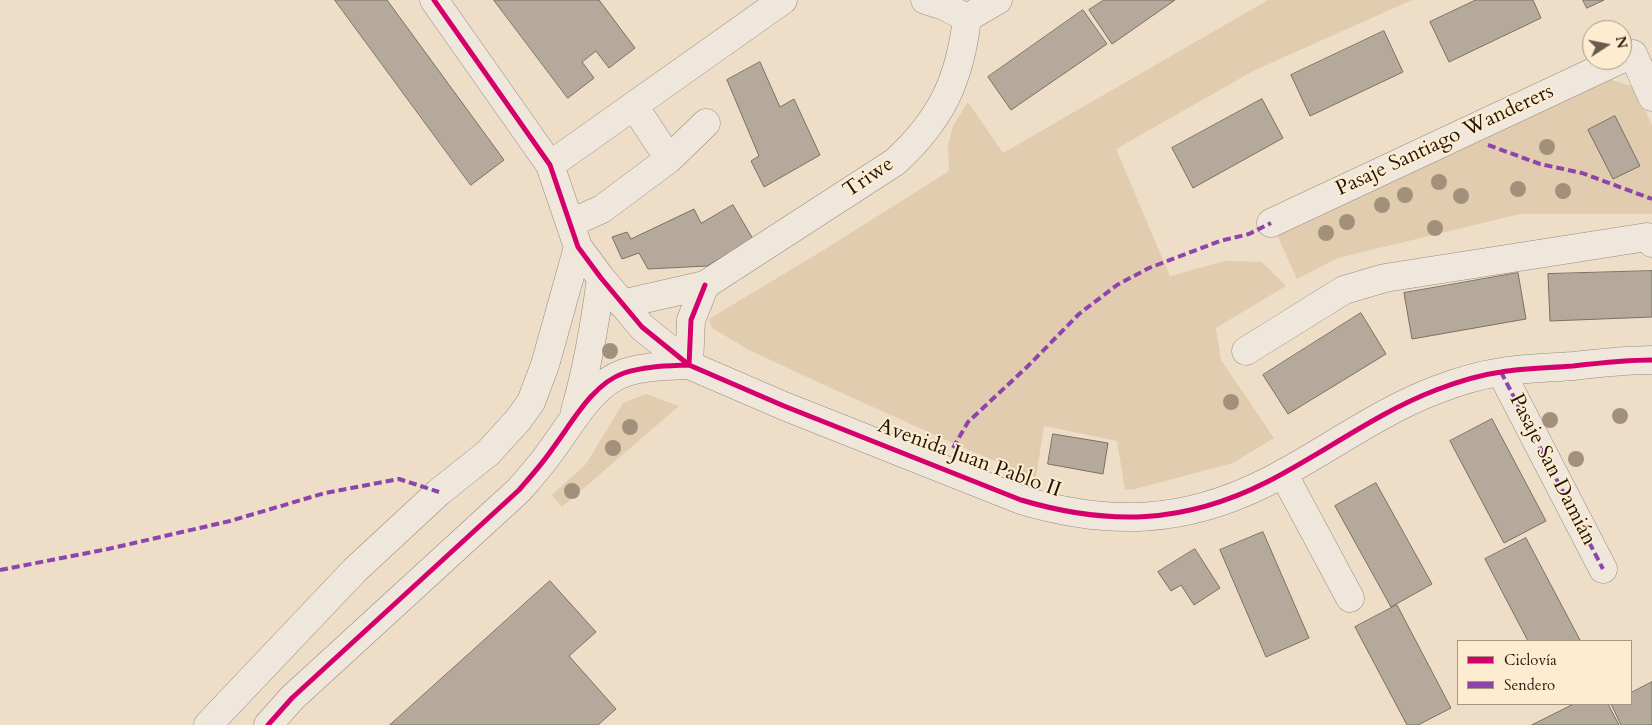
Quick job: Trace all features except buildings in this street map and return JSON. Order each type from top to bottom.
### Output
[{"type":"street","name":"Avenida Juan Pablo II","points":[[434,0],[550,165],[574,235],[601,278],[642,327],[689,364],[784,406],[1021,500],[1053,510],[1086,516],[1120,518],[1186,511],[1218,503],[1283,473],[1378,418],[1435,390],[1476,376],[1501,372],[1652,360]]},
{"type":"street","points":[[550,165],[783,0]]},
{"type":"street","points":[[925,0],[944,6],[967,18],[998,0]]},
{"type":"street","name":"Triwe","points":[[622,304],[705,285],[895,162],[927,128],[940,109],[951,87],[959,65],[967,18]]},
{"type":"street","points":[[1632,54],[1652,97]]},
{"type":"street","name":"Pasaje Santiago Wanderers","points":[[1271,223],[1598,70]]},
{"type":"street","points":[[634,106],[669,159]]},
{"type":"street","points":[[208,725],[355,570],[439,492],[488,453],[518,420],[531,402],[545,365],[574,235],[602,209],[669,159],[706,123]]},
{"type":"street","points":[[1246,351],[1344,290],[1385,278],[1647,237],[1652,243]]},
{"type":"street","points":[[572,421],[594,336],[601,278]]},
{"type":"street","points":[[268,725],[292,698],[519,490],[536,472],[572,421],[601,386],[622,374],[642,368],[689,364],[691,320],[705,285]]},
{"type":"street","name":"Pasaje San Damián","points":[[1501,372],[1603,570]]},
{"type":"street","points":[[1283,473],[1350,598]]},
{"type":"shaded area","points":[[1268,0],[1412,0],[1255,70],[1116,149],[1170,276],[1225,261],[1262,262],[1286,286],[1216,328],[1221,360],[1274,438],[1233,463],[1125,490],[1117,441],[1044,426],[1036,477],[968,450],[822,384],[749,350],[712,328],[709,319],[949,171],[948,145],[953,126],[968,102],[1003,153]]},
{"type":"shaded area","points":[[1609,79],[1634,87],[1652,125],[1652,214],[1520,214],[1338,258],[1297,279],[1276,233]]},
{"type":"shaded area","points":[[646,394],[679,406],[562,507],[552,495],[586,464],[623,403]]},
{"type":"marked path","points":[[1488,145],[1540,164],[1582,173],[1652,199]]},
{"type":"marked path","points":[[953,448],[968,422],[1028,366],[1079,314],[1117,285],[1149,268],[1220,241],[1249,234],[1271,223]]},
{"type":"marked path","points":[[1501,372],[1603,569]]},
{"type":"marked path","points":[[0,570],[108,549],[230,521],[325,493],[399,479],[439,492]]},
{"type":"cycle path","points":[[434,0],[550,165],[578,247],[642,327],[689,365],[784,406],[1021,500],[1085,514],[1116,517],[1176,513],[1236,496],[1267,482],[1392,410],[1414,399],[1460,382],[1501,372],[1652,360]]},
{"type":"cycle path","points":[[268,725],[292,698],[519,490],[545,459],[584,405],[602,386],[624,373],[640,369],[689,365],[691,320],[705,285]]}]
